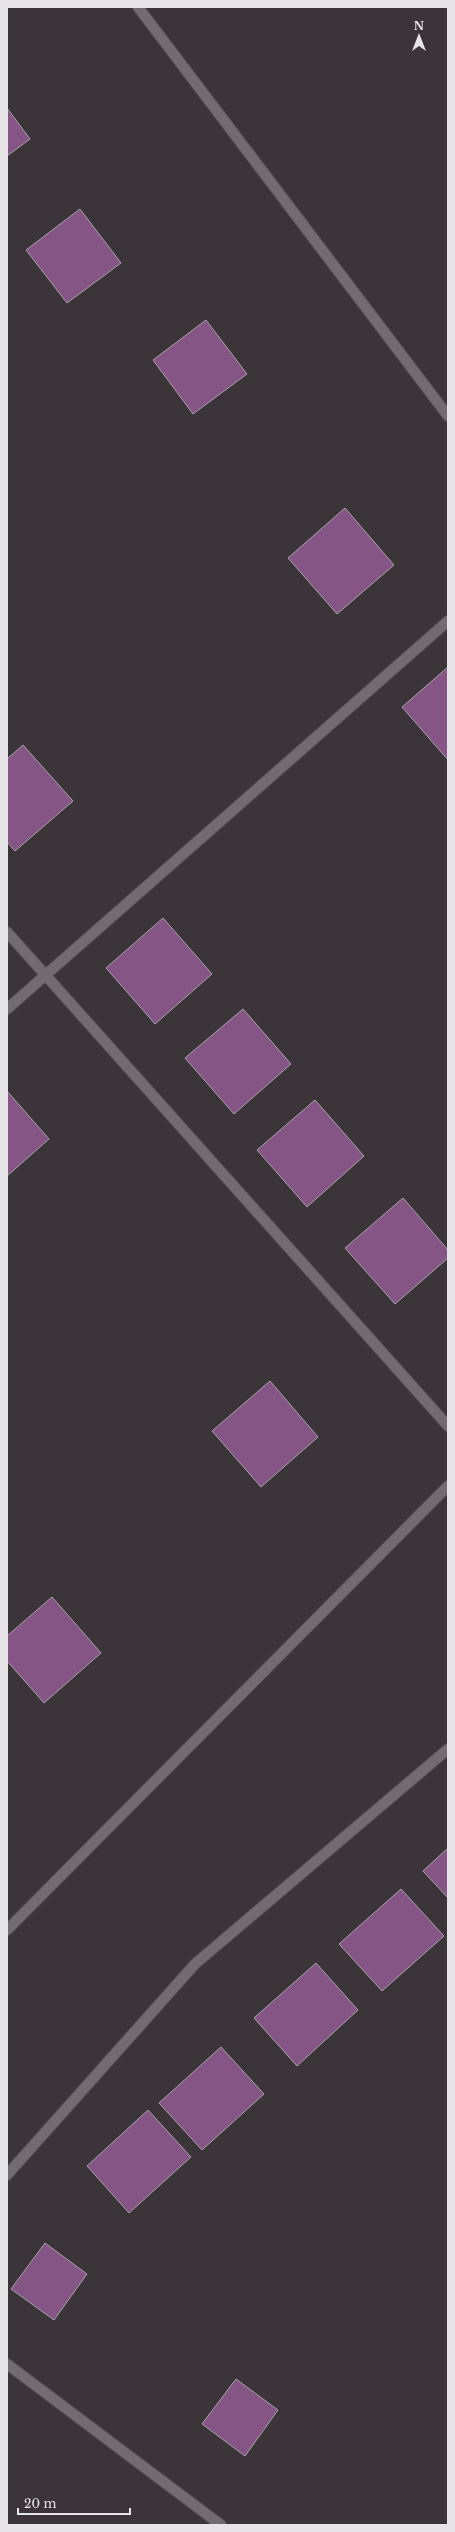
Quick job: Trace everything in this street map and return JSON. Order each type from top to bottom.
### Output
[{"type":"street","points":[[138,7],[448,416]]},
{"type":"street","points":[[7,1009],[448,621]]},
{"type":"street","points":[[7,932],[448,1426]]},
{"type":"street","points":[[7,1930],[448,1486]]},
{"type":"street","points":[[7,2175],[195,1964],[448,1749]]},
{"type":"street","points":[[7,2364],[221,2525]]},
{"type":"building","points":[[7,108],[30,139],[7,156]]},
{"type":"building","points":[[80,209],[121,263],[67,303],[26,250]]},
{"type":"building","points":[[206,320],[247,374],[193,414],[153,360]]},
{"type":"building","points":[[345,508],[394,565],[337,614],[288,558]]},
{"type":"building","points":[[448,667],[448,760],[402,707]]},
{"type":"building","points":[[23,745],[73,801],[15,851],[7,842],[7,759]]},
{"type":"building","points":[[163,918],[212,974],[155,1024],[106,968]]},
{"type":"building","points":[[243,1009],[291,1064],[234,1114],[185,1058]]},
{"type":"building","points":[[7,1091],[49,1139],[7,1176]]},
{"type":"building","points":[[315,1100],[364,1156],[307,1207],[257,1150]]},
{"type":"building","points":[[403,1198],[448,1250],[448,1258],[395,1304],[345,1248]]},
{"type":"building","points":[[270,1381],[318,1437],[261,1487],[212,1431]]},
{"type":"building","points":[[52,1597],[101,1653],[44,1703],[7,1661],[7,1636]]},
{"type":"building","points":[[448,1848],[448,1898],[423,1871]]},
{"type":"building","points":[[401,1889],[444,1936],[382,1991],[339,1944]]},
{"type":"building","points":[[316,1963],[358,2010],[297,2066],[254,2018]]},
{"type":"building","points":[[221,2047],[264,2094],[202,2150],[159,2103]]},
{"type":"building","points":[[148,2110],[191,2157],[129,2213],[87,2166]]},
{"type":"building","points":[[45,2243],[87,2274],[54,2320],[11,2289]]},
{"type":"building","points":[[236,2379],[278,2410],[245,2456],[202,2424]]}]
